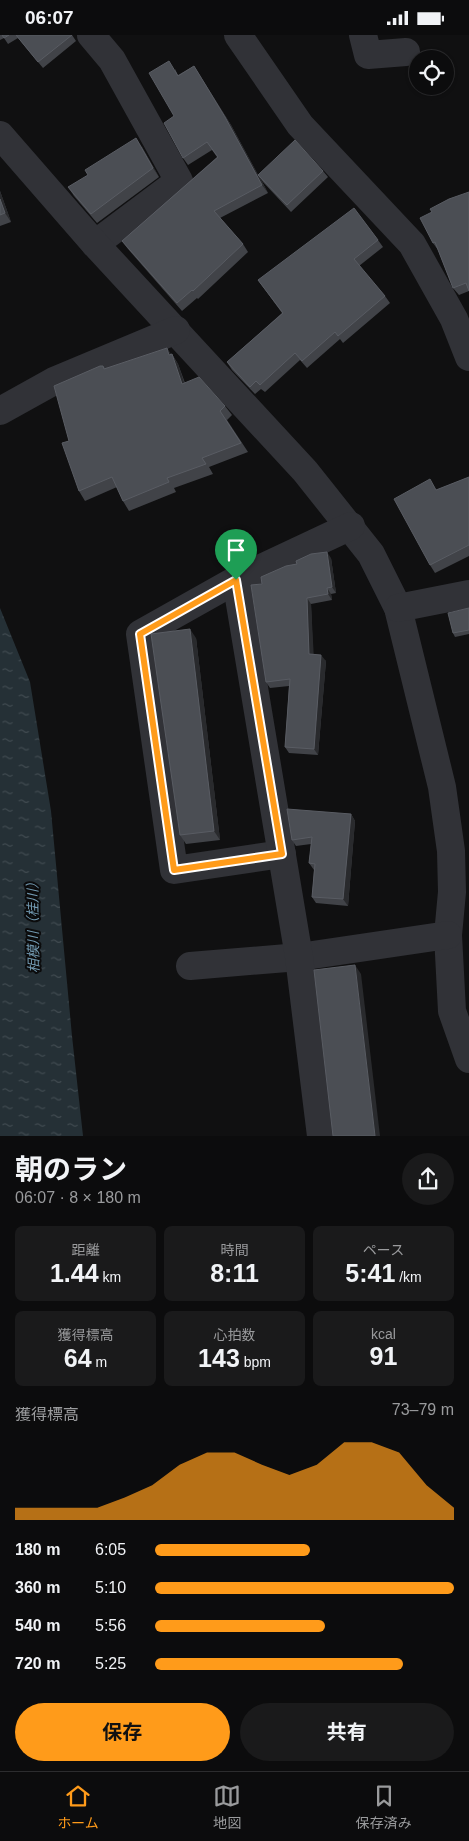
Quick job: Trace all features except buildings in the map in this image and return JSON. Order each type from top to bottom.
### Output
[{"type":"street","points":[[91,35],[112,61],[179,181],[95,244]]},
{"type":"street","points":[[238,35],[300,125],[412,244],[454,319],[469,357]]},
{"type":"street","points":[[363,35],[368,55],[406,52]]},
{"type":"street","points":[[0,135],[95,244],[305,471],[351,526],[371,554],[398,608],[442,787],[451,851],[452,891],[448,935],[452,1011],[469,1059]]},
{"type":"street","points":[[0,411],[54,381],[176,330]]},
{"type":"street","points":[[282,854],[174,870],[140,634],[236,580],[351,526]]},
{"type":"street","points":[[236,580],[299,957],[321,1136]]},
{"type":"street","points":[[398,608],[469,594]]},
{"type":"street","points":[[190,966],[299,957],[448,935]]},
{"type":"water","name":"相模川（桂川）","points":[[0,608],[30,682],[51,811],[83,1136],[0,1136]]},
{"type":"route","points":[[236,580],[282,854],[174,870],[140,634],[236,580]]}]
